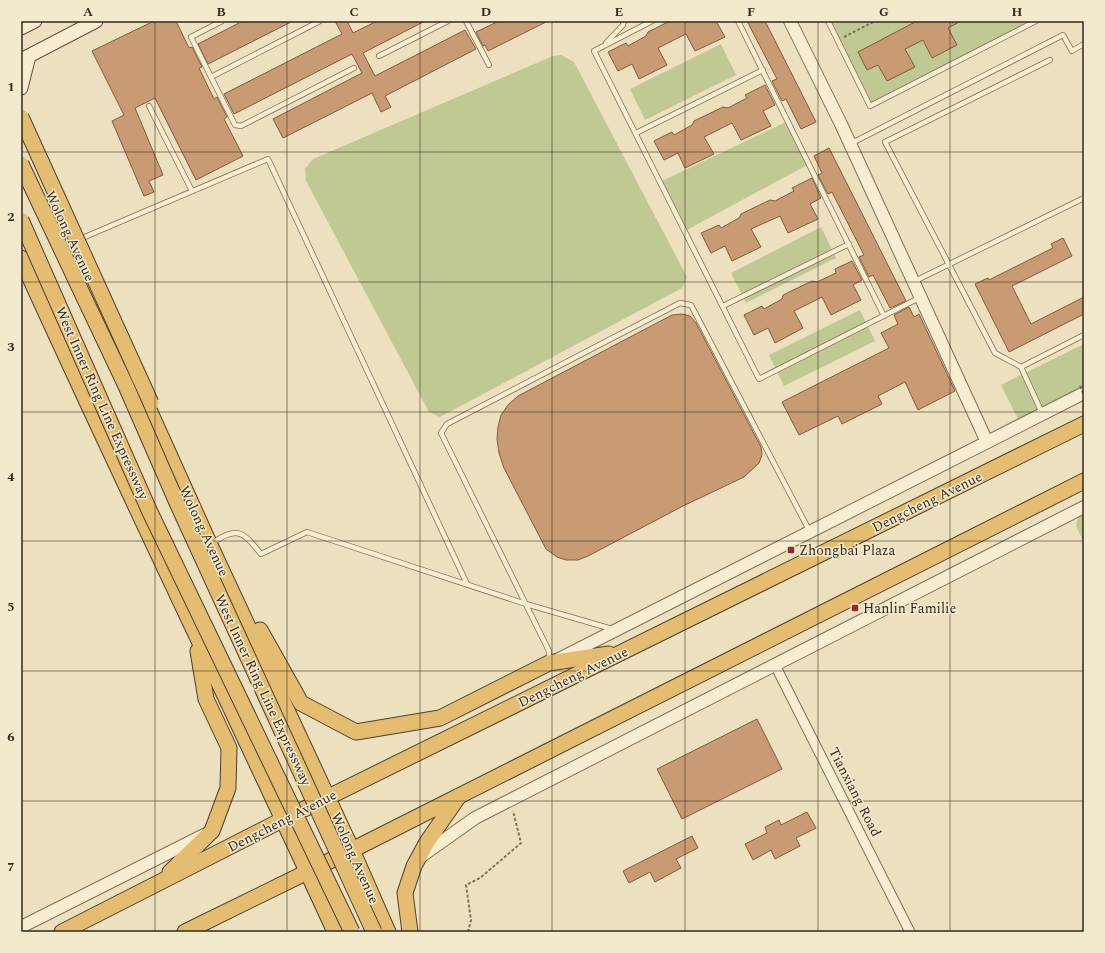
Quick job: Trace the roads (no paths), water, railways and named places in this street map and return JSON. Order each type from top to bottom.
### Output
[{"type":"highway","points":[[21,117],[167,436],[187,494]]},
{"type":"highway","name":"Wolong Avenue","points":[[21,129],[210,545],[352,850],[388,932]]},
{"type":"highway","name":"West Inner Ring Line Expressway","points":[[21,164],[126,386],[178,505],[374,932]]},
{"type":"highway","name":"West Inner Ring Line Expressway","points":[[21,220],[149,510],[352,932]]},
{"type":"highway","points":[[21,258],[87,404],[284,819],[335,932]]},
{"type":"highway","points":[[21,271],[119,485],[162,564]]},
{"type":"highway","name":"Dengcheng Avenue","points":[[62,932],[284,819],[1084,424]]},
{"type":"highway","points":[[185,932],[352,850],[1084,481]]},
{"type":"highway","points":[[210,545],[301,703],[356,732],[440,718],[549,663],[625,651]]},
{"type":"highway","points":[[159,883],[212,831],[228,788],[229,748],[206,699],[195,634]]},
{"type":"highway","points":[[410,932],[405,893],[414,866],[427,842],[460,795]]},
{"type":"main road","points":[[21,28],[35,21]]},
{"type":"main road","points":[[21,88],[25,58],[96,21]]},
{"type":"street","points":[[790,21],[850,144],[987,442]]},
{"type":"street","points":[[549,663],[1043,414],[1082,391]]},
{"type":"street","points":[[419,858],[475,818],[1084,507]]},
{"type":"street","name":"Tianxiang Road","points":[[775,665],[910,932]]},
{"type":"street","points":[[21,927],[212,831]]},
{"type":"lane","points":[[222,21],[191,37],[235,125],[241,126],[354,68]]},
{"type":"lane","points":[[211,77],[320,21]]},
{"type":"lane","points":[[379,56],[448,21]]},
{"type":"lane","points":[[466,21],[489,66]]},
{"type":"lane","points":[[604,46],[623,25],[624,21]]},
{"type":"lane","points":[[652,21],[594,51],[759,379],[921,297]]},
{"type":"lane","points":[[738,21],[884,316]]},
{"type":"lane","points":[[828,21],[870,106],[1036,21]]},
{"type":"lane","points":[[850,144],[1064,35],[1072,51],[1084,44]]},
{"type":"lane","points":[[1043,414],[1021,367],[995,353],[885,142],[1050,60]]},
{"type":"lane","points":[[636,133],[763,70]]},
{"type":"lane","points":[[149,106],[192,191]]},
{"type":"lane","points":[[73,242],[268,159],[467,584]]},
{"type":"lane","points":[[914,281],[1084,198]]},
{"type":"lane","points":[[723,306],[848,244]]},
{"type":"lane","points":[[549,663],[549,651],[441,433],[447,424],[680,302],[691,305],[810,532]]},
{"type":"lane","points":[[1021,367],[1084,335]]},
{"type":"lane","points":[[210,545],[222,536],[236,533],[246,536],[261,554],[307,532],[526,604],[615,630]]},
{"type":"place","name":"Zhongbai Plaza","points":[[791,550]]},
{"type":"place","name":"Hanlin Familie","points":[[855,608]]}]
